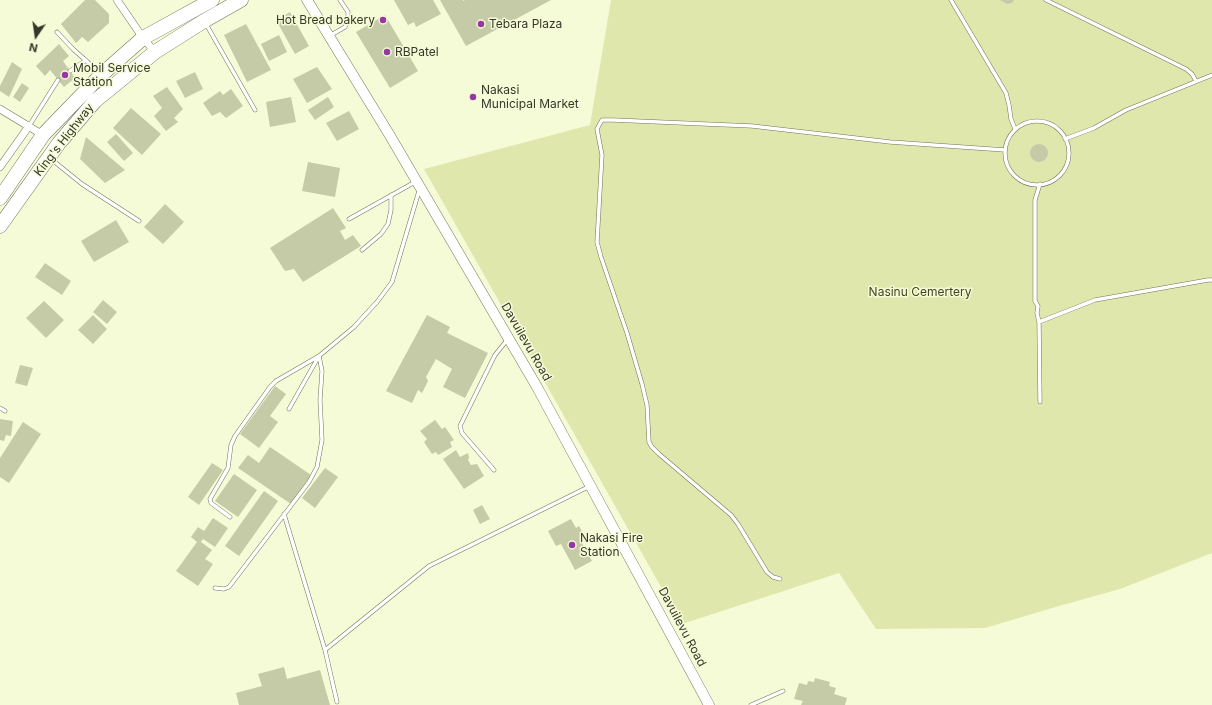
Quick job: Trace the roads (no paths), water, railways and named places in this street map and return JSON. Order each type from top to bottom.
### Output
[{"type":"highway","name":"King's Highway","points":[[0,198],[43,134],[101,75],[143,38],[212,0]]},
{"type":"highway","name":"King's Highway","points":[[0,226],[59,143],[95,101],[155,52],[241,0]]},
{"type":"street","points":[[117,0],[143,38],[155,52]]},
{"type":"street","name":"Davuilevu Road","points":[[307,0],[537,387],[709,705]]},
{"type":"street","points":[[0,109],[43,134]]},
{"type":"street","points":[[0,167],[29,126]]},
{"type":"lane","points":[[329,36],[345,27],[348,21],[348,12],[340,0]]},
{"type":"lane","points":[[951,0],[1006,93],[1010,105],[1011,119],[1015,129]]},
{"type":"lane","points":[[1046,0],[1186,69],[1192,74],[1196,81]]},
{"type":"lane","points":[[204,21],[255,110]]},
{"type":"lane","points":[[57,32],[101,75]]},
{"type":"lane","points":[[70,72],[86,60]]},
{"type":"lane","points":[[1066,139],[1094,128],[1126,110],[1212,75]]},
{"type":"lane","points":[[29,126],[58,80]]},
{"type":"lane","points":[[780,579],[773,577],[767,572],[731,515],[659,454],[649,442],[647,405],[642,384],[597,242],[602,155],[597,129],[602,120],[752,126],[890,142],[1005,150]]},
{"type":"lane","points":[[1040,121],[1055,126],[1066,139],[1069,152],[1066,166],[1057,177],[1049,182],[1040,184],[1024,182],[1012,172],[1008,166],[1005,150],[1008,139],[1015,129],[1024,124],[1040,121]]},
{"type":"lane","points":[[49,158],[82,184],[139,221]]},
{"type":"lane","points":[[1040,184],[1035,200],[1035,302],[1038,306],[1040,402]]},
{"type":"lane","points":[[349,219],[391,195],[418,185]]},
{"type":"lane","points":[[230,517],[211,503],[210,499],[228,468],[231,445],[235,436],[270,387],[276,381],[319,356],[354,326],[377,302],[392,282],[418,185]]},
{"type":"lane","points":[[362,250],[381,234],[388,224],[391,210],[391,195]]},
{"type":"lane","points":[[1038,322],[1095,300],[1212,280]]},
{"type":"lane","points":[[494,470],[462,433],[460,426],[495,355],[508,338]]},
{"type":"lane","points":[[289,409],[319,356]]},
{"type":"lane","points":[[215,588],[224,590],[229,587],[313,475],[320,459],[322,440],[320,400],[322,371],[319,356]]},
{"type":"lane","points":[[0,408],[5,411]]},
{"type":"lane","points":[[325,650],[429,566],[591,486]]},
{"type":"lane","points":[[284,514],[325,650],[337,702]]},
{"type":"lane","points":[[750,705],[783,690]]},
{"type":"place","name":"Hot Bread bakery","points":[[383,20]]},
{"type":"place","name":"Tebara Plaza","points":[[481,24]]},
{"type":"place","name":"RBPatel","points":[[387,52]]},
{"type":"place","name":"Mobil Service Station","points":[[65,75]]},
{"type":"place","name":"Nakasi Municipal Market","points":[[473,97]]},
{"type":"place","name":"Nakasi Fire Station","points":[[572,545]]},
{"type":"park label","name":"Nasinu Cemertery","points":[[920,292]]}]
